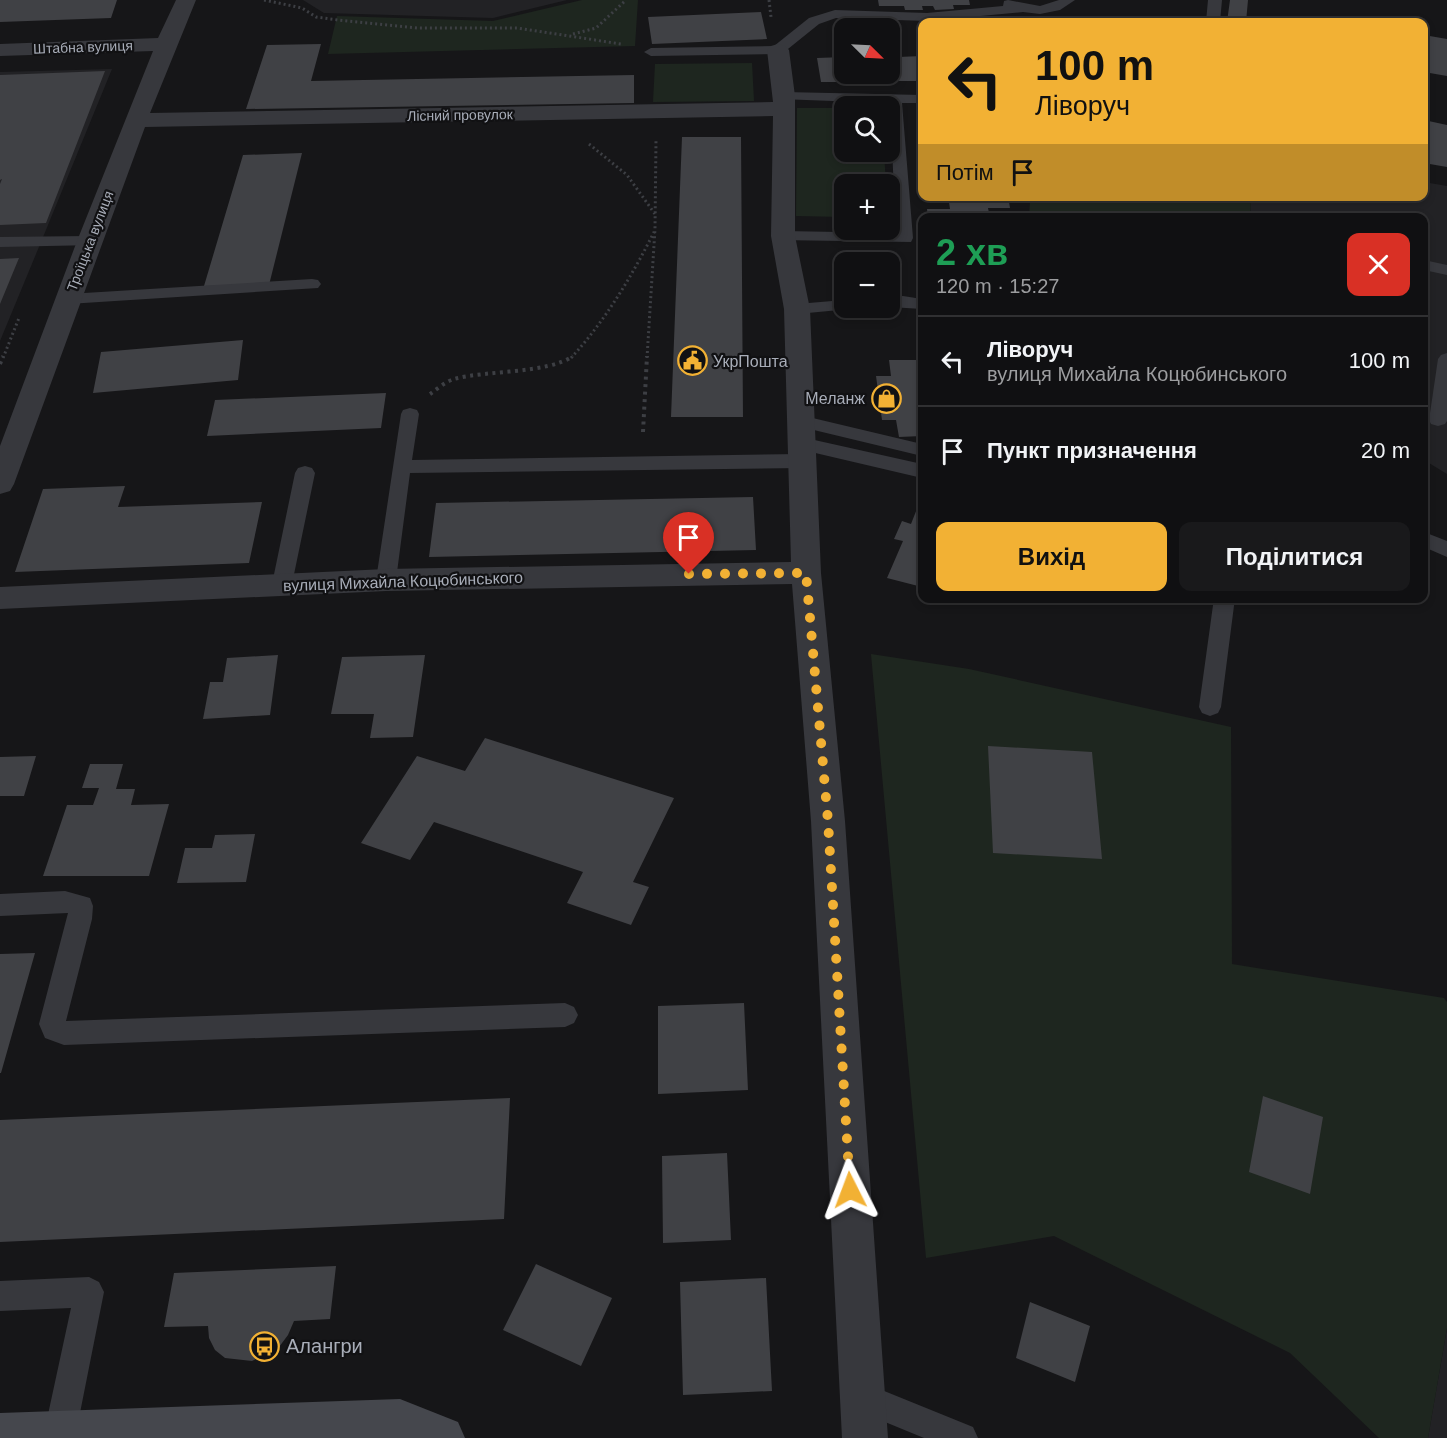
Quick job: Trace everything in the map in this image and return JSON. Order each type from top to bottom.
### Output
[{"type":"main road","points":[[0,1436],[400,1422],[442,1438]]},
{"type":"street","name":"Троїцька вулиця","points":[[0,484],[89,242],[166,44],[186,0]]},
{"type":"street","name":"Штабна вулиця","points":[[0,50],[166,44]]},
{"type":"street","points":[[778,50],[783,102],[783,236],[797,309],[806,573],[828,821],[865,1438]]},
{"type":"street","name":"Лісний провулок","points":[[137,120],[656,112],[783,102]]},
{"type":"street","name":"вулиця Михайла Коцюбинського","points":[[0,598],[386,580],[806,573]]},
{"type":"lane","points":[[973,14],[994,0]]},
{"type":"lane","points":[[1003,0],[1023,8]]},
{"type":"lane","points":[[651,52],[778,50],[814,21],[825,16],[973,14],[1023,8],[1047,9],[1058,7],[1068,0]]},
{"type":"lane","points":[[1213,18],[1214,0]]},
{"type":"lane","points":[[900,98],[918,99]]},
{"type":"lane","points":[[783,102],[834,100]]},
{"type":"lane","points":[[783,236],[905,238],[899,162]]},
{"type":"lane","points":[[0,242],[89,242]]},
{"type":"lane","points":[[1428,267],[1447,270]]},
{"type":"lane","points":[[68,299],[312,284]]},
{"type":"lane","points":[[900,301],[918,303]]},
{"type":"lane","points":[[797,309],[834,306]]},
{"type":"lane","points":[[1436,419],[1447,359]]},
{"type":"lane","points":[[386,580],[410,414]]},
{"type":"lane","points":[[401,467],[641,462],[800,442],[918,450]]},
{"type":"lane","points":[[800,442],[918,470]]},
{"type":"lane","points":[[282,584],[305,473]]},
{"type":"lane","points":[[1428,540],[1447,550]]},
{"type":"lane","points":[[1210,707],[1224,603]]},
{"type":"lane","points":[[0,905],[66,902],[81,906],[80,919],[52,1024],[54,1029],[64,1033],[565,1015]]},
{"type":"lane","points":[[0,1296],[89,1292],[60,1433]]},
{"type":"lane","points":[[862,1397],[962,1438]]},
{"type":"path","points":[[264,0],[302,8],[316,16],[338,20],[418,28],[517,28],[619,43],[651,52]]},
{"type":"path","points":[[570,35],[596,28],[626,0]]},
{"type":"path","points":[[641,462],[655,229],[656,112]]},
{"type":"path","points":[[588,144],[620,167],[637,184],[655,214]]},
{"type":"path","points":[[410,414],[426,396],[450,380],[485,373],[540,367],[571,358],[614,301],[639,262],[655,229]]},
{"type":"shaded area","points":[[303,0],[567,0],[493,18],[324,13]]},
{"type":"shaded area","points":[[582,0],[638,0],[635,46],[328,54],[337,16],[493,21]]},
{"type":"shaded area","points":[[752,63],[754,101],[653,102],[655,64]]},
{"type":"shaded area","points":[[112,69],[41,242],[0,341],[0,72]]},
{"type":"shaded area","points":[[797,108],[833,108],[834,162],[885,162],[885,174],[834,174],[834,217],[796,216]]},
{"type":"shaded area","points":[[1428,183],[1447,186],[1447,474],[1428,462],[1428,213],[1250,213],[1251,201],[1428,201]]},
{"type":"shaded area","points":[[1030,201],[1251,201],[1250,213],[1029,213]]},
{"type":"shaded area","points":[[871,654],[969,669],[1231,727],[1232,964],[1444,998],[1447,1002],[1447,1328],[1428,1438],[1379,1438],[1290,1353],[1054,1236],[926,1258]]},
{"type":"shaded area","points":[[1447,1328],[1447,1438],[1428,1438]]},
{"type":"building","points":[[0,0],[117,0],[111,18],[0,22]]},
{"type":"building","points":[[878,0],[969,0],[970,5],[953,5],[954,9],[935,10],[933,6],[922,6],[923,10],[905,10],[904,6],[879,6]]},
{"type":"building","points":[[1230,0],[1248,0],[1246,18],[1228,18]]},
{"type":"building","points":[[761,12],[767,39],[652,44],[648,17]]},
{"type":"building","points":[[1428,36],[1447,39],[1447,76],[1428,73]]},
{"type":"building","points":[[321,44],[311,81],[634,75],[634,103],[246,109],[267,45]]},
{"type":"building","points":[[918,56],[918,81],[900,81],[900,57]]},
{"type":"building","points":[[834,57],[834,82],[821,82],[817,58]]},
{"type":"building","points":[[105,71],[46,223],[0,225],[2,179],[0,180],[0,75]]},
{"type":"building","points":[[850,84],[869,85],[851,86]]},
{"type":"building","points":[[1428,121],[1447,125],[1447,167],[1428,164]]},
{"type":"building","points":[[682,137],[741,137],[743,417],[671,417]]},
{"type":"building","points":[[302,153],[269,285],[204,286],[243,155]]},
{"type":"building","points":[[949,201],[1009,201],[1010,208],[988,208],[989,213],[927,213],[927,209],[950,209]]},
{"type":"building","points":[[19,258],[0,304],[0,259]]},
{"type":"building","points":[[243,340],[238,380],[93,393],[101,352]]},
{"type":"building","points":[[889,360],[918,360],[918,436],[899,437],[896,420],[882,420],[876,376],[891,376]]},
{"type":"building","points":[[386,393],[381,428],[207,436],[215,400]]},
{"type":"building","points":[[125,486],[118,507],[262,502],[249,563],[15,572],[43,489]]},
{"type":"building","points":[[753,497],[756,550],[429,557],[436,503]]},
{"type":"building","points":[[918,506],[918,586],[887,578],[903,541],[894,539],[902,521],[911,524]]},
{"type":"building","points":[[278,655],[270,715],[203,719],[210,682],[223,682],[227,658]]},
{"type":"building","points":[[425,655],[413,737],[370,738],[374,714],[331,714],[342,657]]},
{"type":"building","points":[[485,738],[674,798],[633,882],[649,887],[631,925],[567,903],[583,872],[434,822],[410,860],[361,843],[417,756],[465,771]]},
{"type":"building","points":[[988,746],[1092,752],[1102,859],[993,853]]},
{"type":"building","points":[[36,756],[24,796],[0,796],[0,757]]},
{"type":"building","points":[[90,764],[123,764],[116,789],[135,789],[131,805],[169,804],[149,876],[43,876],[67,805],[93,805],[99,788],[82,788]]},
{"type":"building","points":[[255,834],[246,882],[177,883],[185,848],[212,848],[215,835]]},
{"type":"building","points":[[35,953],[1,1073],[0,1073],[0,954]]},
{"type":"building","points":[[744,1003],[748,1090],[658,1094],[658,1006]]},
{"type":"building","points":[[1263,1096],[1323,1117],[1310,1194],[1249,1172]]},
{"type":"building","points":[[510,1098],[504,1219],[0,1242],[0,1120]]},
{"type":"building","points":[[727,1153],[731,1240],[663,1243],[662,1156]]},
{"type":"building","points":[[536,1264],[612,1298],[581,1366],[503,1330]]},
{"type":"building","points":[[336,1266],[330,1319],[294,1321],[279,1347],[252,1361],[225,1358],[215,1350],[209,1338],[208,1326],[164,1327],[174,1273]]},
{"type":"building","points":[[766,1278],[772,1391],[683,1395],[680,1282]]},
{"type":"building","points":[[1030,1302],[1090,1326],[1075,1382],[1016,1358]]},
{"type":"place","name":"УкрПошта","points":[[692,361]]},
{"type":"place","name":"Меланж","points":[[886,398]]},
{"type":"place","name":"Алангри","points":[[265,1346]]},
{"type":"route","points":[[689,574],[806,573],[828,821],[850,1190]]}]
